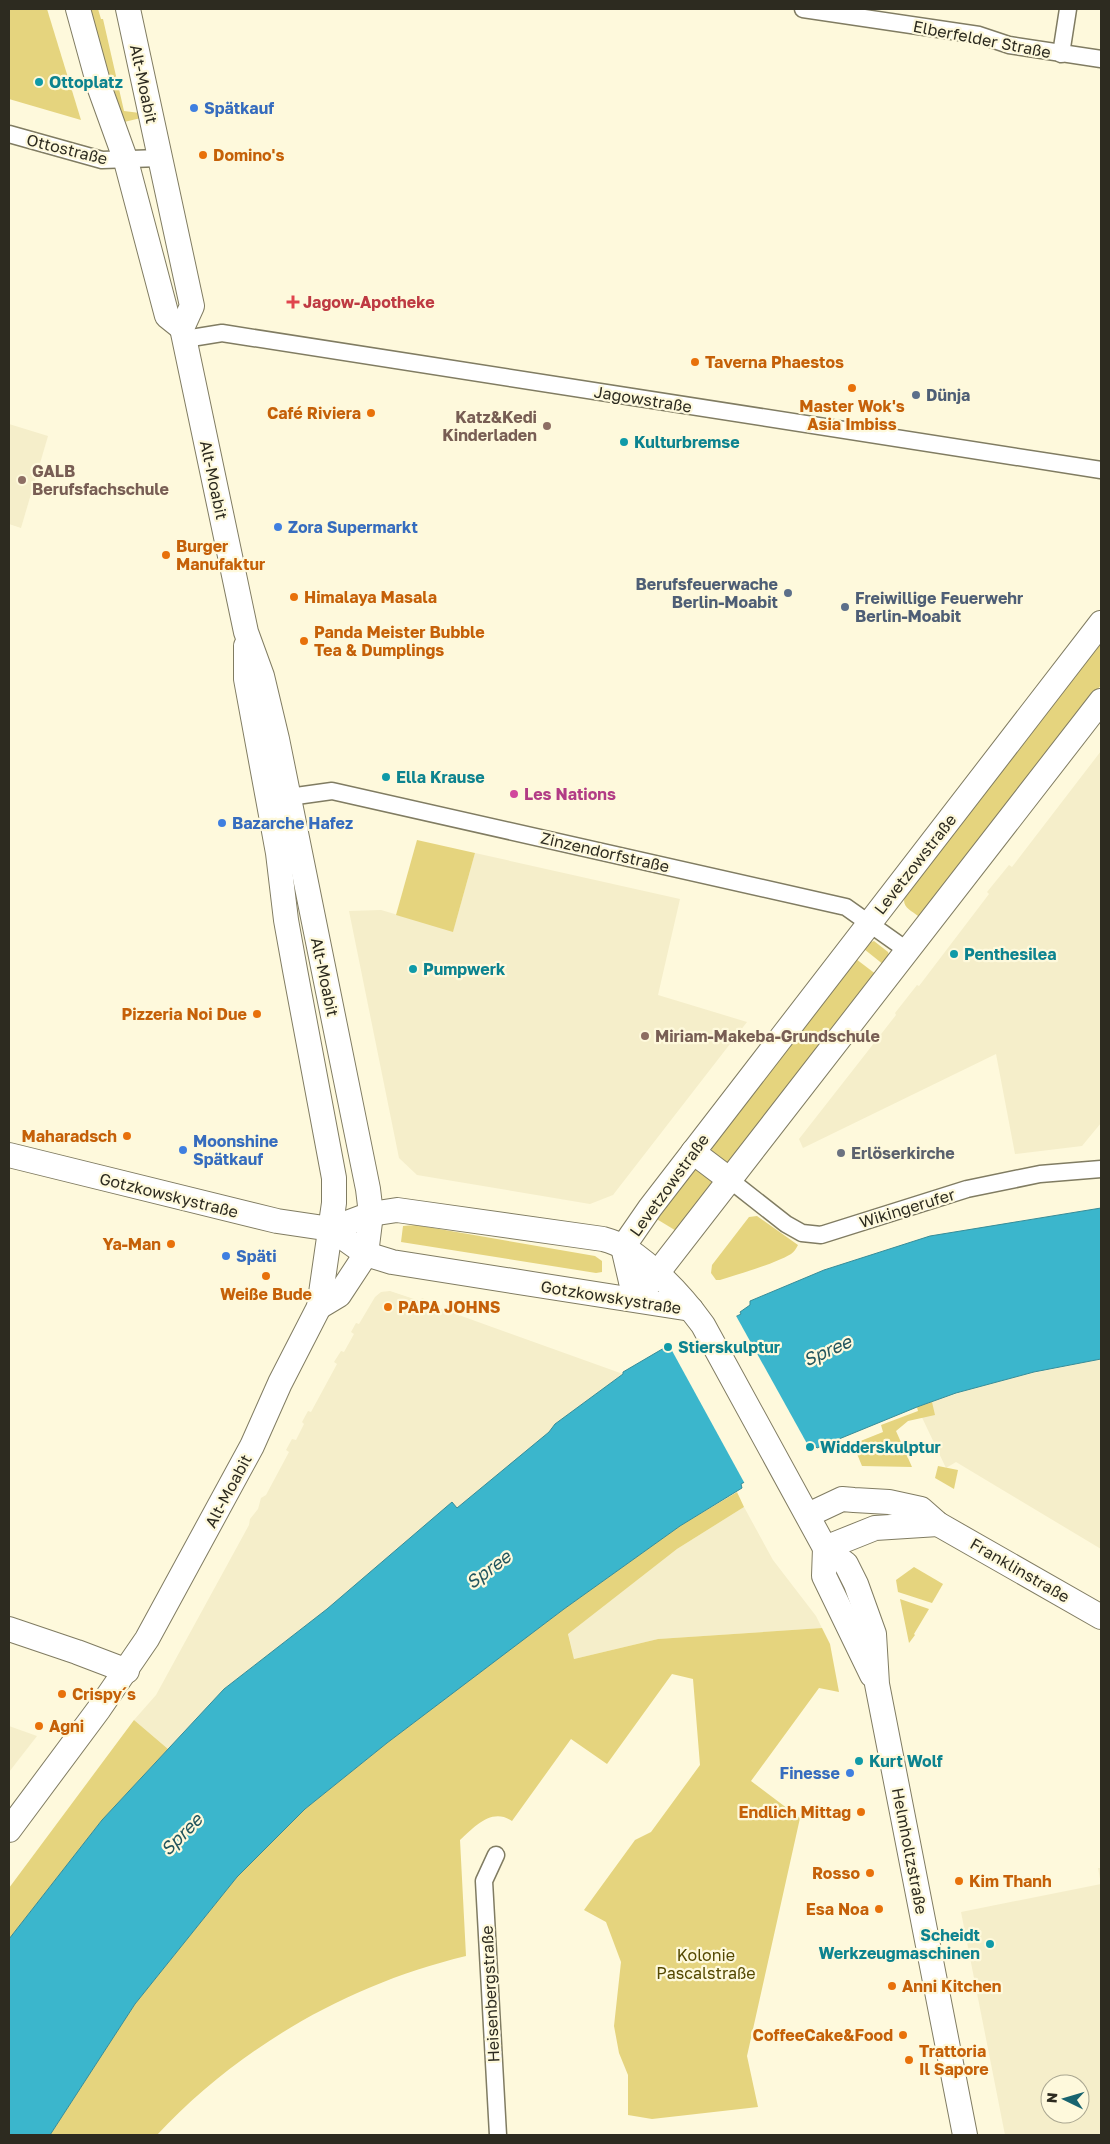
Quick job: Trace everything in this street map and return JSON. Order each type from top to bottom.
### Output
[{"type":"main road","points":[[78,9],[100,89],[126,161],[167,316],[183,334]]},
{"type":"main road","name":"Alt-Moabit","points":[[128,9],[192,306],[183,334],[246,632],[262,676],[289,797],[365,1171],[371,1214],[366,1254],[339,1295],[319,1307]]},
{"type":"main road","name":"Levetzowstraße","points":[[635,1299],[624,1247],[650,1208],[1101,623]]},
{"type":"main road","name":"Alt-Moabit","points":[[9,1830],[127,1671],[156,1625],[234,1480],[280,1382],[319,1307],[334,1203],[334,1178],[294,970],[278,854],[246,679],[246,632]]},
{"type":"main road","points":[[635,1299],[657,1274],[1101,701]]},
{"type":"main road","points":[[693,1152],[730,1180]]},
{"type":"main road","name":"Gotzkowskystraße","points":[[9,1155],[277,1221],[330,1229],[366,1254],[392,1262],[635,1299],[697,1317]]},
{"type":"main road","name":"Gotzkowskystraße","points":[[330,1229],[371,1214],[397,1210],[603,1239],[624,1247],[657,1274],[697,1317]]},
{"type":"main road","name":"Helmholtzstraße","points":[[697,1317],[825,1548],[846,1564],[856,1584],[874,1634],[877,1684],[965,2135]]},
{"type":"main road","name":"Franklinstraße","points":[[808,1515],[842,1499],[920,1509],[938,1524],[1101,1617]]},
{"type":"main road","points":[[825,1548],[874,1528],[938,1524]]},
{"type":"main road","points":[[9,1629],[127,1671]]},
{"type":"street","name":"Elberfelder Straße","points":[[803,9],[979,35],[1009,45],[1101,59]]},
{"type":"street","points":[[1061,54],[1068,9]]},
{"type":"street","name":"Ottostraße","points":[[9,134],[86,157],[126,161]]},
{"type":"street","points":[[126,161],[160,158]]},
{"type":"street","name":"Jagowstraße","points":[[183,334],[222,333],[1101,470]]},
{"type":"street","name":"Zinzendorfstraße","points":[[289,797],[332,791],[846,907],[908,950]]},
{"type":"street","name":"Wikingerufer","points":[[730,1180],[786,1224],[802,1233],[821,1235],[967,1189],[1040,1174],[1101,1169]]},
{"type":"street","name":"Heisenbergstraße","points":[[496,1855],[484,1881],[498,2135]]},
{"type":"shaded area","name":"GALB Berufsfachschule","points":[[9,424],[48,436],[21,528],[9,524]]},
{"type":"shaded area","points":[[1101,751],[1101,1123],[1082,1146],[1015,1154],[996,1054],[803,1148],[799,1139],[896,1015],[895,1013],[917,985],[919,986],[989,894],[987,892],[1009,865],[1012,867]]},
{"type":"shaded area","name":"Miriam-Makeba-Grundschule","points":[[475,853],[680,899],[658,995],[747,1022],[613,1195],[590,1204],[417,1175],[399,1158],[349,911],[381,910],[453,931]]},
{"type":"shaded area","points":[[390,1291],[420,1301],[422,1298],[431,1302],[431,1305],[623,1374],[555,1424],[549,1432],[457,1509],[452,1503],[327,1609],[224,1689],[168,1749],[134,1720],[156,1695],[249,1525],[250,1519],[258,1509],[261,1498],[266,1495],[289,1452],[286,1450],[292,1439],[296,1440],[304,1424],[302,1422],[308,1411],[311,1412],[337,1364],[334,1362],[341,1351],[344,1352],[354,1334],[351,1332],[356,1323],[359,1324],[375,1297],[381,1292]]},
{"type":"shaded area","points":[[1101,1359],[1101,1549],[956,1462],[946,1468],[917,1407],[995,1381]]},
{"type":"shaded area","points":[[744,1507],[773,1560],[816,1616],[822,1628],[658,1639],[574,1659],[568,1633],[677,1549]]},
{"type":"shaded area","points":[[9,1726],[37,1736],[9,1772]]},
{"type":"shaded area","points":[[1098,1868],[1101,1868],[1101,1884]]},
{"type":"shaded area","points":[[1101,1884],[1101,2135],[1005,2135],[961,1912]]},
{"type":"green space","name":"Ottoplatz","points":[[9,9],[47,9],[81,120],[9,99]]},
{"type":"green space","points":[[89,9],[98,9],[101,19],[103,19],[124,111],[140,113],[141,118],[124,122]]},
{"type":"green space","points":[[1101,643],[1101,685],[924,914],[918,916],[904,903],[905,896]]},
{"type":"green space","points":[[417,840],[475,853],[453,932],[396,915]]},
{"type":"green space","points":[[874,941],[888,952],[889,955],[884,965],[864,949],[869,943]]},
{"type":"green space","points":[[856,959],[877,975],[729,1163],[725,1163],[712,1153],[712,1144]]},
{"type":"green space","points":[[694,1169],[699,1169],[714,1182],[678,1232],[655,1218]]},
{"type":"green space","points":[[757,1216],[798,1245],[796,1249],[791,1254],[775,1262],[716,1280],[711,1273],[712,1265],[749,1217]]},
{"type":"green space","points":[[416,1225],[595,1256],[602,1261],[602,1272],[596,1273],[401,1242],[403,1226]]},
{"type":"green space","points":[[932,1402],[935,1415],[908,1421],[896,1431],[912,1467],[862,1466],[853,1444],[883,1432],[881,1425],[918,1411],[917,1407]]},
{"type":"green space","points":[[938,1466],[958,1470],[954,1489],[935,1478]]},
{"type":"green space","name":"Kolonie Pascalstraße","points":[[737,1492],[744,1507],[677,1549],[568,1634],[574,1659],[658,1639],[822,1628],[830,1644],[839,1692],[819,1688],[751,1781],[800,1818],[747,2056],[758,2107],[652,2119],[628,2115],[628,2075],[619,2053],[614,2026],[621,1962],[606,1922],[584,1910],[635,1840],[651,1832],[700,1765],[693,1679],[672,1674],[607,1764],[571,1739],[512,1821],[505,1817],[490,1817],[477,1825],[460,1840],[466,1956],[422,1968],[380,1983],[298,2023],[260,2047],[223,2074],[189,2103],[157,2135],[50,2135],[135,2004],[237,1877],[305,1809],[387,1743],[564,1609],[680,1526]]},
{"type":"green space","points":[[914,1567],[943,1584],[932,1603],[898,1592],[896,1580]]},
{"type":"green space","points":[[900,1599],[929,1609],[909,1643]]},
{"type":"green space","points":[[134,1720],[168,1749],[102,1820],[9,1939],[9,1888]]},
{"type":"water","name":"Spree","points":[[1101,1208],[1101,1359],[1034,1372],[956,1393],[817,1448],[813,1444],[741,1484],[742,1488],[680,1526],[564,1609],[387,1743],[305,1809],[237,1877],[135,2004],[50,2135],[9,2135],[9,1939],[102,1820],[224,1689],[327,1609],[452,1502],[457,1508],[549,1432],[555,1424],[623,1374],[623,1372],[664,1348],[668,1351],[741,1314],[740,1312],[750,1305],[750,1301],[824,1270],[930,1236]]},
{"type":"pier","points":[[735,1314],[810,1449],[745,1484],[670,1347]]},
{"type":"place","name":"Ottoplatz","points":[[39,82]]},
{"type":"place","name":"Spätkauf","points":[[194,108]]},
{"type":"place","name":"Domino's","points":[[203,155]]},
{"type":"place","name":"Jagow-Apotheke","points":[[293,302]]},
{"type":"place","name":"Taverna Phaestos","points":[[695,362]]},
{"type":"place","name":"Master Wok's Asia Imbiss","points":[[852,388]]},
{"type":"place","name":"Dünja","points":[[916,395]]},
{"type":"place","name":"Café Riviera","points":[[371,413]]},
{"type":"place","name":"Katz&Kedi Kinderladen","points":[[547,426]]},
{"type":"place","name":"Kulturbremse","points":[[624,442]]},
{"type":"place","name":"GALB Berufsfachschule","points":[[22,480]]},
{"type":"place","name":"Zora Supermarkt","points":[[278,527]]},
{"type":"place","name":"Burger Manufaktur","points":[[166,555]]},
{"type":"place","name":"Berufsfeuerwache Berlin-Moabit","points":[[788,593]]},
{"type":"place","name":"Himalaya Masala","points":[[294,597]]},
{"type":"place","name":"Freiwillige Feuerwehr Berlin-Moabit","points":[[845,607]]},
{"type":"place","name":"Panda Meister Bubble Tea & Dumplings","points":[[304,641]]},
{"type":"place","name":"Ella Krause","points":[[386,777]]},
{"type":"place","name":"Les Nations","points":[[514,794]]},
{"type":"place","name":"Bazarche Hafez","points":[[222,823]]},
{"type":"place","name":"Penthesilea","points":[[954,954]]},
{"type":"place","name":"Pumpwerk","points":[[413,969]]},
{"type":"place","name":"Pizzeria Noi Due","points":[[257,1014]]},
{"type":"place","name":"Miriam-Makeba-Grundschule","points":[[645,1036]]},
{"type":"place","name":"Maharadsch","points":[[127,1136]]},
{"type":"place","name":"Moonshine Spätkauf","points":[[183,1150]]},
{"type":"place","name":"Erlöserkirche","points":[[841,1153]]},
{"type":"place","name":"Ya-Man","points":[[171,1244]]},
{"type":"place","name":"Späti","points":[[226,1256]]},
{"type":"place","name":"Weiße Bude","points":[[266,1276]]},
{"type":"place","name":"PAPA JOHNS","points":[[388,1307]]},
{"type":"place","name":"Stierskulptur","points":[[668,1347]]},
{"type":"place","name":"Widderskulptur","points":[[810,1447]]},
{"type":"place","name":"Crispy´s","points":[[62,1694]]},
{"type":"place","name":"Agni","points":[[39,1726]]},
{"type":"place","name":"Kurt Wolf","points":[[859,1761]]},
{"type":"place","name":"Finesse","points":[[850,1773]]},
{"type":"place","name":"Endlich Mittag","points":[[861,1812]]},
{"type":"place","name":"Rosso","points":[[870,1873]]},
{"type":"place","name":"Kim Thanh","points":[[959,1881]]},
{"type":"place","name":"Esa Noa","points":[[879,1909]]},
{"type":"place","name":"Scheidt Werkzeugmaschinen","points":[[990,1944]]},
{"type":"place","name":"Anni Kitchen","points":[[892,1986]]},
{"type":"place","name":"CoffeeCake&Food","points":[[903,2035]]},
{"type":"place","name":"Trattoria Il Sapore","points":[[909,2060]]}]
